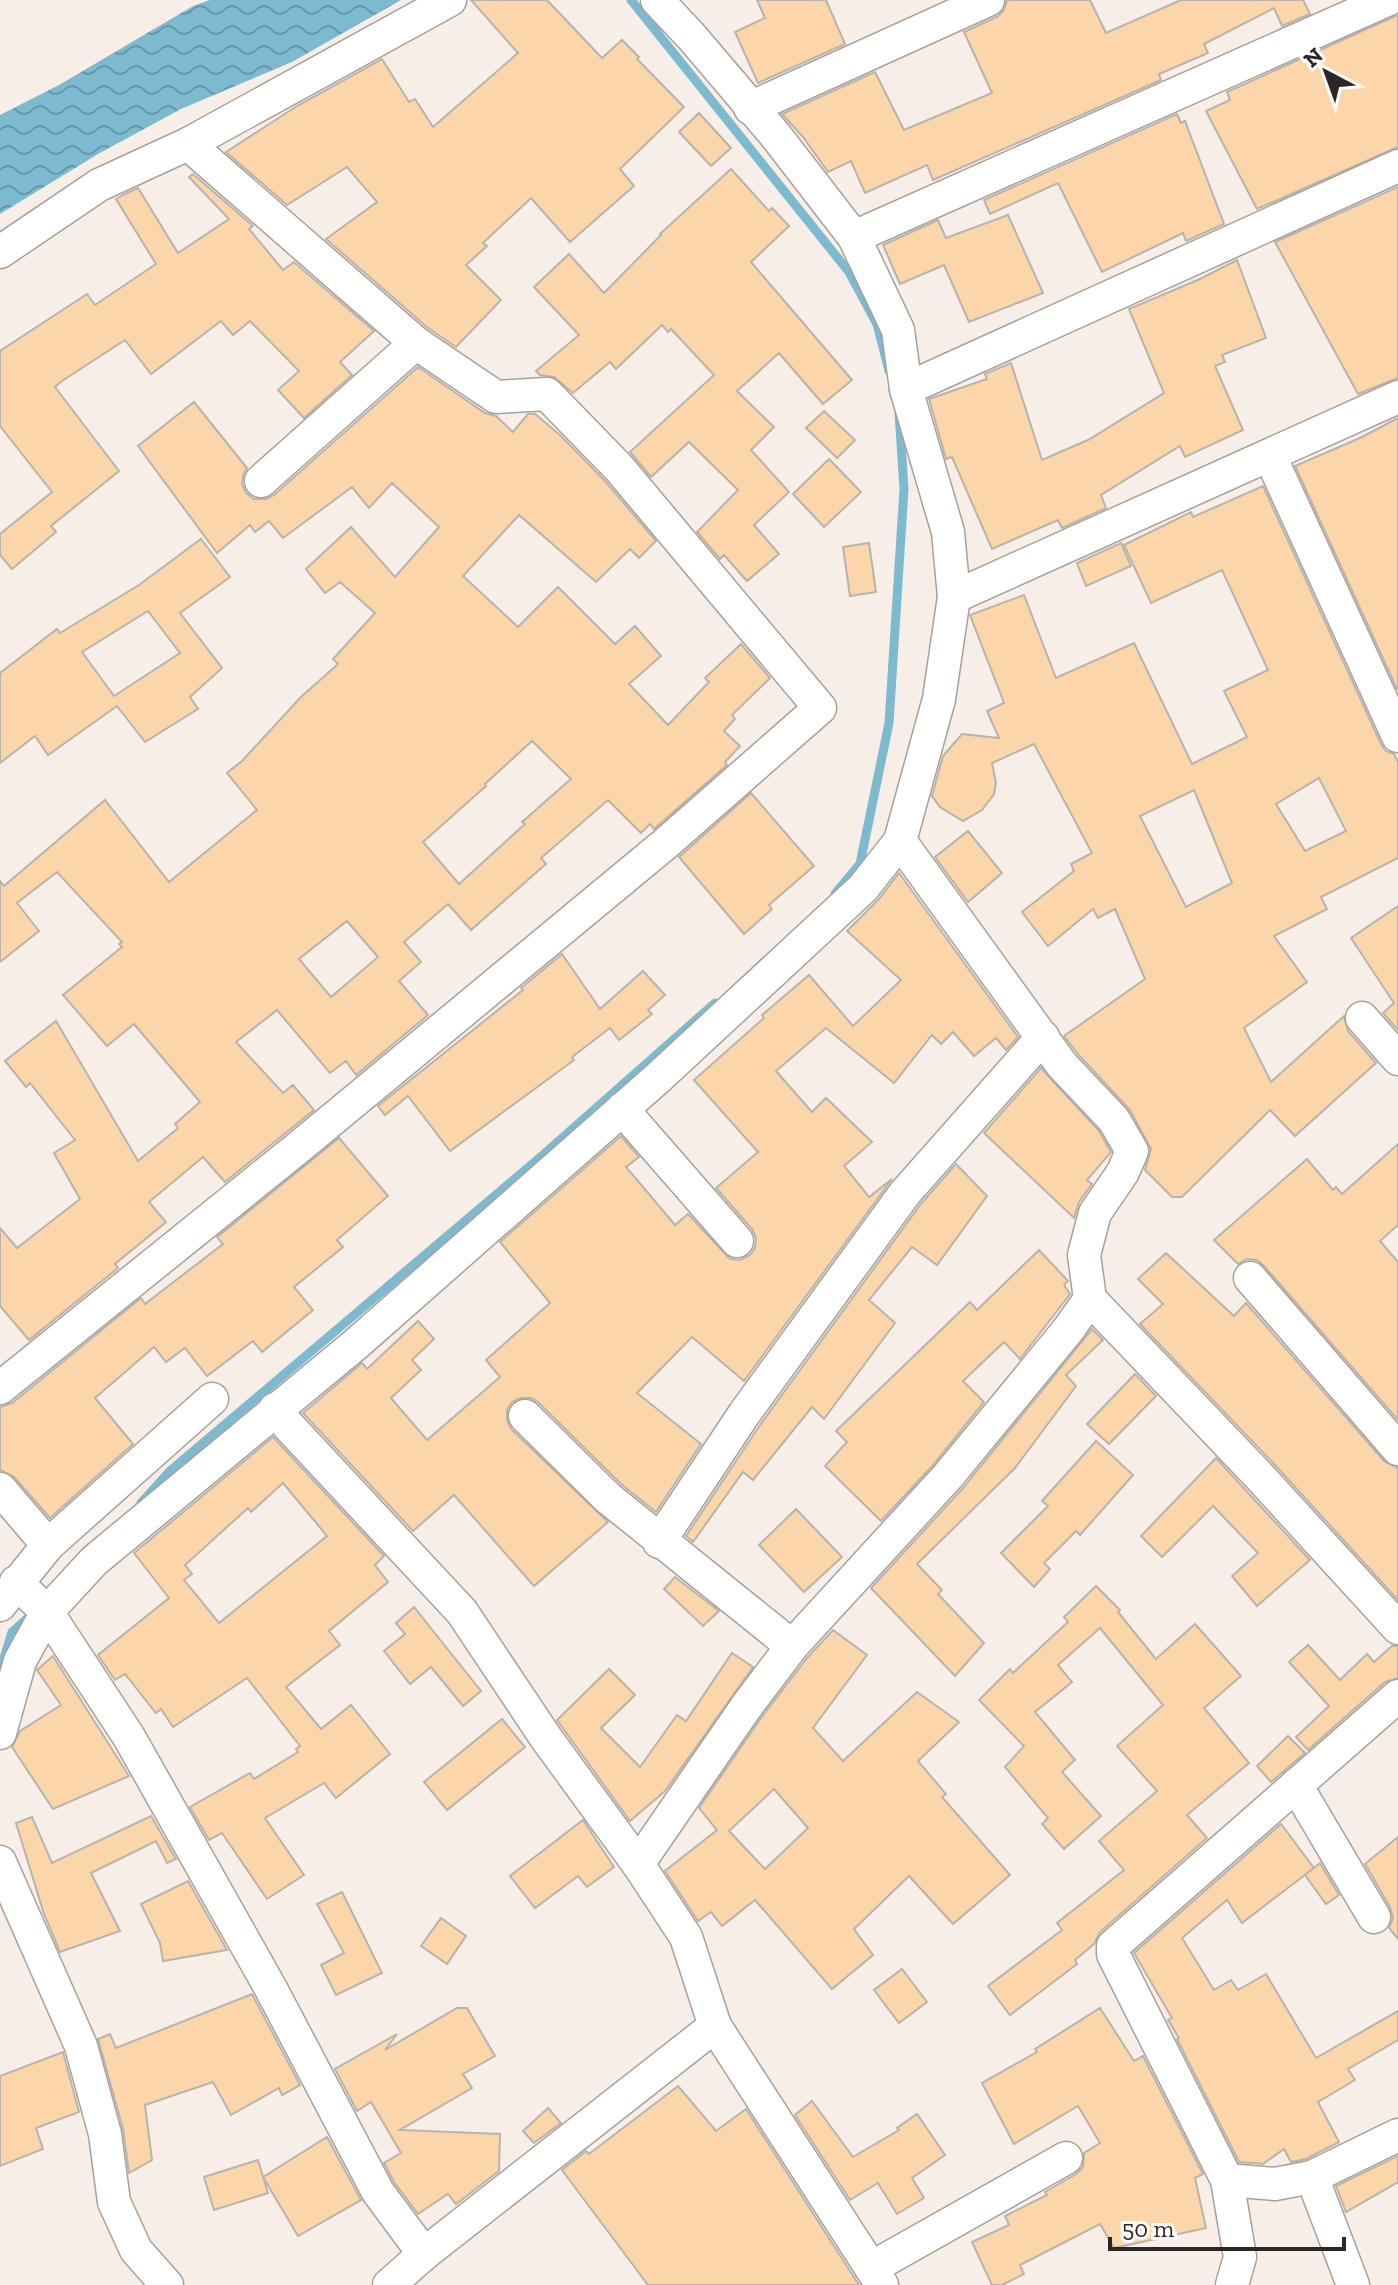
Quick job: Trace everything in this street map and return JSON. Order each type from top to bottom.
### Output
[{"type":"street","points":[[0,252],[99,185],[188,144],[450,0]]},
{"type":"street","points":[[0,1733],[20,1661],[47,1612],[94,1561],[356,1344],[622,1109],[863,888],[900,841],[939,699],[954,597],[948,532],[906,389],[898,330],[854,237],[776,136],[657,0]]},
{"type":"street","points":[[750,108],[988,0]]},
{"type":"street","points":[[854,237],[1387,0]]},
{"type":"street","points":[[0,1388],[360,1097],[665,844],[820,708],[619,468],[547,394],[496,397],[416,343],[188,144]]},
{"type":"street","points":[[906,389],[1398,166]]},
{"type":"street","points":[[261,481],[416,343]]},
{"type":"street","points":[[954,597],[1398,397]]},
{"type":"street","points":[[1270,456],[1398,736]]},
{"type":"street","points":[[900,841],[1062,1065],[1114,1120],[1132,1151],[1123,1172],[1095,1213],[1084,1255],[1090,1299],[1261,1478],[1398,1628]]},
{"type":"street","points":[[1362,1018],[1398,1059]]},
{"type":"street","points":[[659,1542],[744,1414],[905,1193],[1043,1037]]},
{"type":"street","points":[[622,1109],[737,1241]]},
{"type":"street","points":[[1250,1278],[1398,1449]]},
{"type":"street","points":[[638,1864],[792,1646],[948,1476],[1090,1299]]},
{"type":"street","points":[[212,1399],[48,1545],[8,1593],[47,1612],[129,1737],[270,1987],[378,2192],[424,2254]]},
{"type":"street","points":[[275,1409],[462,1612],[546,1738],[638,1864],[686,1937],[715,2026],[877,2276],[1066,2158]]},
{"type":"street","points":[[525,1416],[608,1498],[659,1542],[792,1646]]},
{"type":"street","points":[[0,1489],[48,1545]]},
{"type":"street","points":[[1232,2285],[1240,2257],[1227,2180],[1113,1954],[1113,1946],[1398,1696]]},
{"type":"street","points":[[1296,1785],[1374,1917]]},
{"type":"street","points":[[0,1862],[81,2046],[105,2134],[114,2202],[136,2250],[167,2285]]},
{"type":"street","points":[[389,2285],[424,2254],[715,2026]]},
{"type":"street","points":[[1227,2180],[1275,2184],[1312,2177],[1398,2135]]},
{"type":"street","points":[[1312,2177],[1353,2285]]},
{"type":"water","points":[[210,0],[401,0],[292,62],[181,109],[98,154],[0,214],[0,115],[59,85],[193,6]]},
{"type":"building","points":[[471,0],[547,0],[602,58],[622,40],[684,107],[620,169],[634,186],[570,242],[531,198],[483,243],[487,246],[466,265],[501,300],[456,347],[428,328],[326,239],[377,202],[347,167],[287,205],[226,152],[297,106],[382,59],[409,102],[415,99],[433,127],[518,53]]},
{"type":"building","points":[[757,0],[826,0],[845,44],[758,83],[735,32],[765,18]]},
{"type":"building","points":[[1007,0],[1090,0],[1106,33],[1181,0],[1303,0],[1310,14],[1282,26],[1274,8],[1204,44],[1208,53],[1159,74],[1161,80],[933,180],[927,165],[865,193],[851,161],[828,172],[782,114],[875,72],[904,130],[992,93],[964,32],[997,17],[1004,10]]},
{"type":"building","points":[[1398,15],[1398,147],[1257,209],[1206,111],[1230,100],[1227,92]]},
{"type":"building","points":[[699,113],[731,148],[711,166],[679,132]]},
{"type":"building","points":[[1177,114],[1181,123],[1185,121],[1224,224],[1186,241],[1183,233],[1102,272],[1058,183],[990,214],[984,200]]},
{"type":"building","points":[[731,169],[769,211],[772,208],[789,226],[751,262],[852,380],[823,404],[779,353],[737,391],[774,427],[751,450],[789,492],[754,525],[779,554],[747,581],[724,555],[720,559],[697,532],[738,490],[689,442],[651,477],[630,452],[714,375],[671,329],[668,332],[662,325],[616,369],[610,362],[573,393],[554,377],[540,375],[536,371],[579,335],[534,287],[569,254],[604,293],[660,234]]},
{"type":"building","points":[[193,174],[253,226],[249,229],[283,270],[294,262],[374,331],[340,362],[352,375],[304,418],[278,390],[299,371],[250,321],[233,335],[221,321],[151,374],[125,340],[62,381],[55,387],[119,471],[51,526],[56,532],[12,569],[0,555],[0,534],[52,492],[0,426],[0,351],[87,294],[95,305],[156,264],[116,199],[138,188],[178,253],[229,219],[189,177]]},
{"type":"building","points":[[1398,187],[1398,378],[1358,394],[1275,242]]},
{"type":"building","points":[[1008,215],[1043,293],[969,322],[944,265],[900,284],[883,245],[938,220],[946,238]]},
{"type":"building","points":[[1237,260],[1266,338],[1222,355],[1225,362],[1215,366],[1243,430],[1185,457],[1180,446],[1101,495],[1106,508],[1062,528],[1058,520],[992,549],[952,457],[946,459],[929,399],[987,379],[985,374],[1011,363],[1042,460],[1088,440],[1164,393],[1129,309]]},
{"type":"building","points":[[418,367],[485,413],[496,416],[513,432],[528,414],[535,414],[605,481],[656,541],[639,558],[630,549],[596,582],[519,515],[463,576],[518,627],[558,587],[615,644],[635,626],[661,656],[629,684],[668,725],[709,682],[705,678],[741,644],[770,678],[732,715],[735,719],[724,731],[740,746],[725,762],[727,765],[654,829],[650,824],[641,833],[608,800],[541,858],[546,864],[471,930],[448,904],[404,942],[421,962],[399,981],[428,1015],[356,1075],[346,1061],[330,1073],[277,1010],[236,1042],[283,1093],[293,1085],[314,1110],[225,1182],[203,1157],[149,1202],[166,1222],[115,1264],[118,1268],[29,1340],[0,1306],[0,1228],[17,1248],[80,1199],[54,1153],[75,1140],[30,1083],[26,1087],[5,1061],[56,1021],[138,1161],[178,1128],[175,1124],[200,1102],[134,1024],[107,1046],[63,995],[122,947],[119,944],[122,942],[57,872],[17,903],[39,931],[0,962],[0,881],[4,886],[105,800],[169,882],[257,810],[227,773],[338,664],[333,659],[375,613],[340,582],[325,593],[306,569],[351,527],[395,577],[439,527],[392,483],[369,508],[352,487],[283,538],[269,521],[255,532],[250,525],[217,553],[138,446],[194,402],[247,468],[242,484],[246,493],[254,499],[274,495]],"holes":[[[532,741],[571,779],[459,884],[423,842]],[[347,921],[378,957],[331,997],[299,959]]]},
{"type":"building","points":[[824,411],[855,440],[837,458],[806,428]]},
{"type":"building","points":[[1398,418],[1398,689],[1397,689],[1295,466]]},
{"type":"building","points":[[829,459],[861,492],[824,527],[793,494]]},
{"type":"building","points":[[1263,486],[1381,744],[1386,751],[1394,754],[1398,762],[1398,858],[1321,897],[1327,909],[1274,936],[1307,982],[1244,1028],[1271,1082],[1344,1016],[1348,1031],[1376,1063],[1295,1136],[1270,1110],[1182,1197],[1172,1197],[1145,1170],[1151,1149],[1130,1110],[1064,1036],[1145,979],[1115,909],[1098,918],[1093,909],[1048,946],[1022,912],[1074,871],[1071,864],[1092,853],[1034,744],[992,763],[996,783],[994,794],[982,810],[963,821],[940,807],[932,796],[943,756],[962,734],[999,738],[987,711],[1004,703],[970,615],[1024,595],[1056,678],[1134,643],[1192,764],[1247,737],[1224,691],[1268,670],[1222,570],[1151,603],[1124,545],[1191,512],[1193,517]],"holes":[[[1319,778],[1346,831],[1305,851],[1276,804]],[[1194,790],[1232,883],[1186,907],[1140,816]]]},
{"type":"building","points":[[201,539],[230,577],[180,613],[222,668],[190,697],[198,709],[145,742],[117,706],[48,755],[35,736],[0,763],[0,673],[57,629],[60,633],[139,585]],"holes":[[[148,611],[180,653],[114,696],[82,652]]]},
{"type":"building","points":[[869,543],[876,592],[850,596],[843,547]]},
{"type":"building","points":[[1121,543],[1131,566],[1086,586],[1077,563]]},
{"type":"building","points":[[751,793],[814,866],[769,905],[772,909],[744,934],[679,857]]},
{"type":"building","points":[[968,831],[1002,873],[968,902],[935,857]]},
{"type":"building","points":[[899,873],[1018,1037],[1006,1050],[996,1038],[974,1056],[953,1032],[941,1044],[932,1035],[894,1083],[826,1028],[776,1071],[812,1112],[826,1098],[872,1142],[844,1166],[869,1197],[892,1179],[744,1381],[692,1337],[637,1393],[701,1444],[656,1512],[621,1484],[538,1402],[521,1398],[512,1402],[507,1410],[511,1429],[608,1522],[534,1586],[454,1495],[413,1531],[303,1413],[362,1363],[367,1369],[418,1321],[434,1339],[412,1360],[421,1370],[391,1398],[427,1440],[500,1377],[486,1360],[550,1303],[500,1242],[621,1136],[639,1157],[626,1167],[675,1225],[688,1214],[730,1259],[740,1260],[750,1255],[756,1238],[752,1229],[716,1188],[758,1152],[694,1080],[809,975],[853,1026],[901,980],[847,931]]},
{"type":"building","points":[[1398,906],[1398,1030],[1383,1013],[1394,1003],[1351,938]]},
{"type":"building","points":[[562,954],[600,1009],[643,971],[665,995],[648,1010],[652,1014],[619,1040],[610,1028],[572,1057],[574,1060],[450,1151],[408,1096],[385,1115],[378,1106],[523,990],[521,988]]},
{"type":"building","points":[[1041,1068],[1099,1131],[1111,1152],[1087,1180],[1092,1184],[1079,1202],[1074,1218],[984,1133]]},
{"type":"building","points":[[339,1138],[388,1196],[337,1240],[343,1247],[294,1287],[313,1310],[262,1352],[253,1341],[207,1376],[185,1348],[166,1362],[154,1347],[95,1398],[133,1444],[50,1518],[14,1477],[0,1470],[0,1407],[12,1403],[141,1298],[145,1304],[223,1244],[217,1237]]},
{"type":"building","points":[[1398,1144],[1398,1225],[1380,1241],[1398,1262],[1398,1420],[1264,1266],[1257,1260],[1247,1259],[1238,1264],[1214,1240],[1307,1159],[1333,1190],[1336,1187],[1342,1194]]},
{"type":"building","points":[[956,1164],[987,1196],[937,1265],[912,1247],[869,1300],[895,1323],[824,1419],[812,1407],[753,1480],[743,1472],[693,1542],[686,1536],[760,1425],[920,1205]]},
{"type":"building","points":[[1039,1250],[1068,1281],[1064,1285],[1070,1294],[1020,1359],[1004,1342],[963,1381],[984,1402],[934,1464],[881,1521],[825,1466],[847,1442],[836,1431],[970,1302],[977,1310]]},
{"type":"building","points":[[1166,1253],[1234,1316],[1246,1303],[1384,1461],[1398,1468],[1398,1600],[1140,1324],[1163,1304],[1138,1279]]},
{"type":"building","points":[[1092,1329],[1103,1340],[1066,1375],[1076,1386],[1015,1468],[917,1564],[942,1590],[938,1594],[984,1643],[955,1676],[871,1588],[963,1488]]},
{"type":"building","points":[[1135,1374],[1156,1396],[1109,1444],[1087,1424]]},
{"type":"building","points":[[273,1437],[384,1556],[375,1565],[388,1582],[329,1631],[340,1645],[286,1687],[321,1729],[351,1705],[390,1754],[336,1798],[324,1783],[265,1818],[304,1875],[267,1899],[222,1833],[209,1840],[190,1807],[250,1773],[254,1779],[298,1752],[296,1749],[300,1746],[247,1678],[173,1727],[161,1709],[156,1713],[125,1674],[115,1680],[98,1655],[169,1598],[134,1553]],"holes":[[[283,1483],[327,1536],[219,1623],[184,1580],[192,1574],[185,1565],[248,1508],[251,1512]]]},
{"type":"building","points":[[1096,1441],[1133,1475],[1080,1535],[1076,1531],[1044,1563],[1050,1569],[1034,1587],[1001,1553],[1048,1506],[1042,1501]]},
{"type":"building","points":[[1216,1458],[1310,1560],[1257,1606],[1232,1576],[1258,1553],[1213,1506],[1162,1557],[1141,1536]]},
{"type":"building","points":[[796,1509],[842,1557],[804,1592],[759,1545]]},
{"type":"building","points":[[675,1577],[719,1611],[703,1626],[664,1589]]},
{"type":"building","points":[[1096,1586],[1120,1610],[1118,1612],[1156,1659],[1195,1624],[1241,1676],[1204,1708],[1249,1763],[1187,1815],[1207,1838],[1100,1932],[1094,1944],[1075,1960],[1077,1964],[1010,2015],[988,1986],[1062,1930],[1057,1923],[1124,1870],[1099,1841],[1157,1791],[1117,1746],[1163,1705],[1100,1628],[1058,1665],[1072,1682],[1035,1712],[1075,1760],[1062,1772],[1101,1816],[1064,1849],[1042,1824],[1048,1818],[1005,1767],[1024,1746],[979,1700],[1010,1669],[1013,1673],[1068,1622],[1064,1617]]},
{"type":"building","points":[[414,1607],[481,1691],[463,1706],[431,1667],[410,1684],[384,1651],[405,1634],[396,1623]]},
{"type":"building","points":[[833,1630],[867,1655],[813,1728],[843,1761],[917,1692],[959,1722],[918,1761],[946,1794],[942,1797],[1010,1875],[953,1924],[909,1876],[854,1929],[873,1955],[832,1989],[755,1900],[722,1926],[711,1912],[698,1921],[665,1871],[717,1830],[699,1808],[807,1658]],"holes":[[[774,1789],[808,1828],[765,1869],[729,1831]]]},
{"type":"building","points":[[1308,1645],[1340,1680],[1367,1654],[1374,1662],[1392,1646],[1398,1646],[1398,1678],[1385,1682],[1308,1750],[1296,1737],[1329,1706],[1289,1662]]},
{"type":"building","points":[[732,1653],[753,1667],[665,1791],[630,1821],[557,1720],[609,1669],[635,1695],[601,1728],[640,1767],[677,1715],[686,1721]]},
{"type":"building","points":[[53,1656],[129,1776],[53,1809],[12,1747],[20,1731],[61,1705],[37,1670]]},
{"type":"building","points":[[502,1719],[525,1747],[447,1810],[424,1782]]},
{"type":"building","points":[[1288,1736],[1305,1753],[1271,1782],[1257,1766]]},
{"type":"building","points":[[151,1816],[176,1859],[167,1863],[156,1841],[91,1873],[120,1931],[60,1952],[44,1914],[16,1823],[32,1817],[52,1863]]},
{"type":"building","points":[[583,1820],[614,1867],[587,1887],[578,1876],[535,1908],[510,1876]]},
{"type":"building","points":[[1281,1824],[1314,1868],[1242,1923],[1227,1900],[1182,1938],[1214,1990],[1231,1980],[1238,1990],[1266,1974],[1316,2058],[1398,2011],[1398,2040],[1348,2069],[1355,2080],[1318,2102],[1339,2142],[1306,2159],[1291,2162],[1284,2149],[1263,2164],[1239,2162],[1168,2020],[1172,2018],[1134,1953]]},
{"type":"building","points":[[1398,1837],[1398,1939],[1389,1928],[1393,1918],[1390,1907],[1365,1864]]},
{"type":"building","points":[[1320,1863],[1339,1895],[1326,1904],[1305,1875]]},
{"type":"building","points":[[188,1881],[227,1950],[163,1961],[160,1943],[141,1904]]},
{"type":"building","points":[[342,1892],[382,1973],[336,1995],[321,1965],[344,1953],[317,1904]]},
{"type":"building","points":[[441,1918],[466,1936],[447,1964],[421,1946]]},
{"type":"building","points":[[902,1969],[927,2002],[899,2023],[874,1990]]},
{"type":"building","points":[[252,1994],[300,2085],[282,2095],[279,2088],[231,2115],[213,2082],[145,2105],[152,2160],[129,2173],[123,2129],[98,2039],[110,2034],[116,2048]]},
{"type":"building","points":[[457,2008],[467,2008],[495,2056],[463,2074],[472,2088],[400,2130],[500,2134],[499,2171],[456,2204],[448,2194],[418,2214],[384,2163],[401,2153],[371,2102],[357,2111],[335,2069],[397,2034],[385,2050]]},
{"type":"building","points":[[1100,2008],[1134,2061],[1143,2056],[1203,2174],[1195,2178],[1206,2228],[1114,2248],[1100,2224],[1020,2265],[1024,2274],[1002,2285],[992,2285],[972,2242],[1009,2225],[1005,2216],[1047,2195],[1045,2192],[1076,2174],[1083,2167],[1084,2153],[1100,2143],[1078,2106],[1014,2144],[982,2083],[1037,2052],[1035,2049]]},
{"type":"building","points":[[63,2052],[79,2112],[36,2128],[43,2149],[0,2166],[0,2076]]},
{"type":"building","points":[[678,2086],[716,2131],[746,2109],[859,2285],[648,2285],[562,2170],[586,2151],[589,2154]]},
{"type":"building","points":[[812,2101],[853,2157],[899,2130],[897,2128],[917,2114],[945,2155],[912,2178],[924,2198],[897,2214],[878,2183],[850,2200],[795,2115]]},
{"type":"building","points":[[548,2108],[561,2123],[534,2143],[523,2131]]},
{"type":"building","points":[[327,2137],[361,2200],[298,2236],[263,2177]]},
{"type":"building","points":[[1398,2156],[1398,2182],[1346,2212],[1336,2186]]},
{"type":"building","points":[[258,2160],[268,2193],[214,2210],[204,2177]]},
{"type":"waterway","points":[[631,0],[849,272],[877,324],[889,371]]},
{"type":"waterway","points":[[835,894],[860,864],[889,723],[904,489],[899,413]]},
{"type":"waterway","points":[[141,1503],[170,1471],[543,1155],[715,1003]]},
{"type":"waterway","points":[[0,1671],[12,1632],[30,1616]]}]
